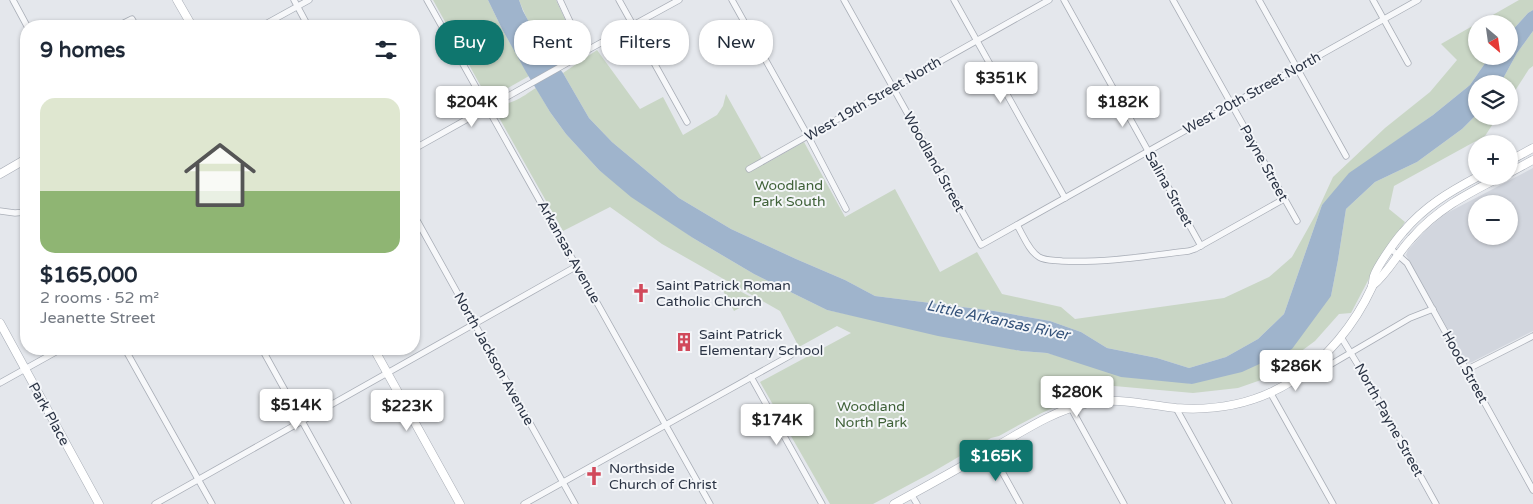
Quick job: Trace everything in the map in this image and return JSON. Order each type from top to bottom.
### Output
[{"type":"main road","points":[[177,0],[189,20]]},
{"type":"main road","points":[[1518,156],[1533,148]]},
{"type":"main road","points":[[1518,168],[1533,160]]},
{"type":"main road","points":[[0,174],[20,162]]},
{"type":"main road","points":[[894,504],[1039,422],[1086,403],[1105,401],[1176,408],[1214,408],[1238,404],[1257,398],[1292,381],[1325,355],[1341,337],[1372,286],[1375,275],[1402,232],[1419,214],[1439,198],[1468,182]]},
{"type":"main road","points":[[1372,286],[1382,278],[1410,239],[1439,211],[1456,199],[1484,185]]},
{"type":"main road","name":"Park Place","points":[[0,324],[99,504]]},
{"type":"main road","points":[[378,355],[460,504]]},
{"type":"street","points":[[12,0],[24,20]]},
{"type":"street","points":[[294,0],[305,20]]},
{"type":"street","points":[[273,20],[309,0]]},
{"type":"street","name":"Arkansas Avenue","points":[[427,0],[710,504]]},
{"type":"street","points":[[560,0],[569,20]]},
{"type":"street","points":[[619,0],[630,20]]},
{"type":"street","points":[[644,20],[680,0]]},
{"type":"street","points":[[732,0],[808,136],[846,209]]},
{"type":"street","name":"Woodland Street","points":[[844,0],[981,245]]},
{"type":"street","points":[[954,0],[1065,198]]},
{"type":"street","name":"West 19th Street North","points":[[749,169],[1048,0]]},
{"type":"street","name":"Salina Street","points":[[1064,0],[1200,246]]},
{"type":"street","name":"Payne Street","points":[[1173,0],[1297,221]]},
{"type":"street","points":[[1259,0],[1346,156]]},
{"type":"street","points":[[1373,0],[1408,63]]},
{"type":"street","name":"West 20th Street North","points":[[981,245],[1418,0]]},
{"type":"street","points":[[420,146],[564,65]]},
{"type":"street","points":[[655,65],[687,122]]},
{"type":"street","points":[[1017,225],[1040,258],[1074,261],[1110,260],[1189,251],[1284,199]]},
{"type":"street","points":[[0,211],[20,213]]},
{"type":"street","name":"North Jackson Avenue","points":[[420,226],[575,504]]},
{"type":"street","name":"Hood Street","points":[[1391,248],[1407,263],[1533,490]]},
{"type":"street","points":[[155,504],[577,266]]},
{"type":"street","points":[[1309,369],[1317,371],[1323,369],[1352,353],[1380,334],[1410,318],[1433,309]]},
{"type":"street","points":[[1466,370],[1533,336]]},
{"type":"street","name":"North Payne Street","points":[[1341,337],[1352,353],[1436,504]]},
{"type":"street","points":[[0,383],[50,355]]},
{"type":"street","points":[[128,355],[212,504]]},
{"type":"street","points":[[265,355],[348,504]]},
{"type":"street","points":[[524,504],[791,355]]},
{"type":"street","points":[[751,377],[822,504]]},
{"type":"street","points":[[1270,392],[1333,504]]},
{"type":"street","points":[[1071,408],[1124,504]]},
{"type":"street","points":[[1176,408],[1229,504]]},
{"type":"street","points":[[990,450],[1020,504]]},
{"type":"street","points":[[912,494],[917,504]]},
{"type":"shaded area","points":[[1533,168],[1533,331],[1467,363],[1406,255],[1408,250],[1427,229],[1445,214],[1468,202],[1468,245],[1518,245],[1518,195],[1481,195],[1500,185],[1518,185],[1518,176]]},
{"type":"green space","points":[[433,0],[488,0],[498,20],[444,20]]},
{"type":"green space","points":[[519,0],[556,0],[565,20],[528,20]]},
{"type":"green space","points":[[1519,0],[1533,0],[1533,10],[1518,24],[1518,15],[1493,15]]},
{"type":"green space","name":"Woodland Park South","points":[[1468,29],[1468,65],[1484,65],[1477,75],[1468,75],[1468,87],[1433,115],[1392,144],[1322,205],[1284,314],[1258,339],[1226,357],[1189,368],[1157,358],[1107,348],[1081,332],[1050,321],[994,311],[875,296],[845,280],[731,229],[679,198],[612,142],[589,118],[563,73],[575,65],[591,65],[591,54],[597,50],[601,55],[601,65],[608,65],[640,109],[663,97],[683,135],[717,115],[723,106],[726,94],[765,164],[804,142],[845,217],[895,189],[940,272],[977,252],[1002,294],[1061,307],[1075,319],[1224,298],[1269,277],[1292,257],[1316,214],[1333,177],[1385,128],[1430,92],[1457,60],[1441,44]]},
{"type":"green space","points":[[1533,31],[1533,66],[1518,86],[1518,75],[1505,75],[1510,65],[1518,65],[1518,52]]},
{"type":"green space","points":[[504,32],[514,50],[514,65],[523,65],[529,76],[508,88],[506,93],[490,101],[469,65],[504,65]]},
{"type":"green space","name":"Woodland North Park","points":[[536,88],[566,134],[599,170],[693,238],[754,274],[827,310],[1021,351],[1047,353],[1192,384],[1331,296],[1346,209],[1375,182],[1417,162],[1468,123],[1468,125],[1492,125],[1486,135],[1468,135],[1468,145],[1394,186],[1389,209],[1405,222],[1373,271],[1351,313],[1339,314],[1315,341],[1296,355],[1274,367],[1261,380],[1238,388],[1193,393],[1103,385],[1090,381],[1087,396],[1053,408],[999,436],[991,438],[873,504],[830,504],[760,382],[851,333],[837,326],[799,347],[780,311],[662,244],[610,207],[563,231],[497,114],[496,110],[502,105],[520,98]]},
{"type":"green space","points":[[725,283],[751,297],[743,306],[734,311],[721,287]]},
{"type":"water","points":[[488,0],[519,0],[528,20],[514,20],[514,50],[504,33],[504,20],[498,20]]},
{"type":"water","points":[[1533,10],[1533,31],[1518,52],[1518,24]]},
{"type":"water","name":"Little Arkansas River","points":[[522,65],[557,65],[589,118],[612,142],[679,198],[731,229],[845,280],[875,296],[994,311],[1050,321],[1081,332],[1107,348],[1157,358],[1189,368],[1226,357],[1258,339],[1284,314],[1322,205],[1349,173],[1433,115],[1468,87],[1468,123],[1417,162],[1375,182],[1346,209],[1331,296],[1292,349],[1242,372],[1192,384],[1121,377],[1047,353],[1021,351],[938,336],[827,310],[754,274],[693,238],[631,197],[599,170],[566,134],[550,112]]},
{"type":"water","points":[[1484,65],[1510,65],[1505,75],[1477,75]]},
{"type":"place","name":"Saint Patrick Roman Catholic Church","points":[[641,293]]},
{"type":"place","name":"Saint Patrick Elementary School","points":[[684,342]]},
{"type":"place","name":"Northside Church of Christ","points":[[594,476]]}]
